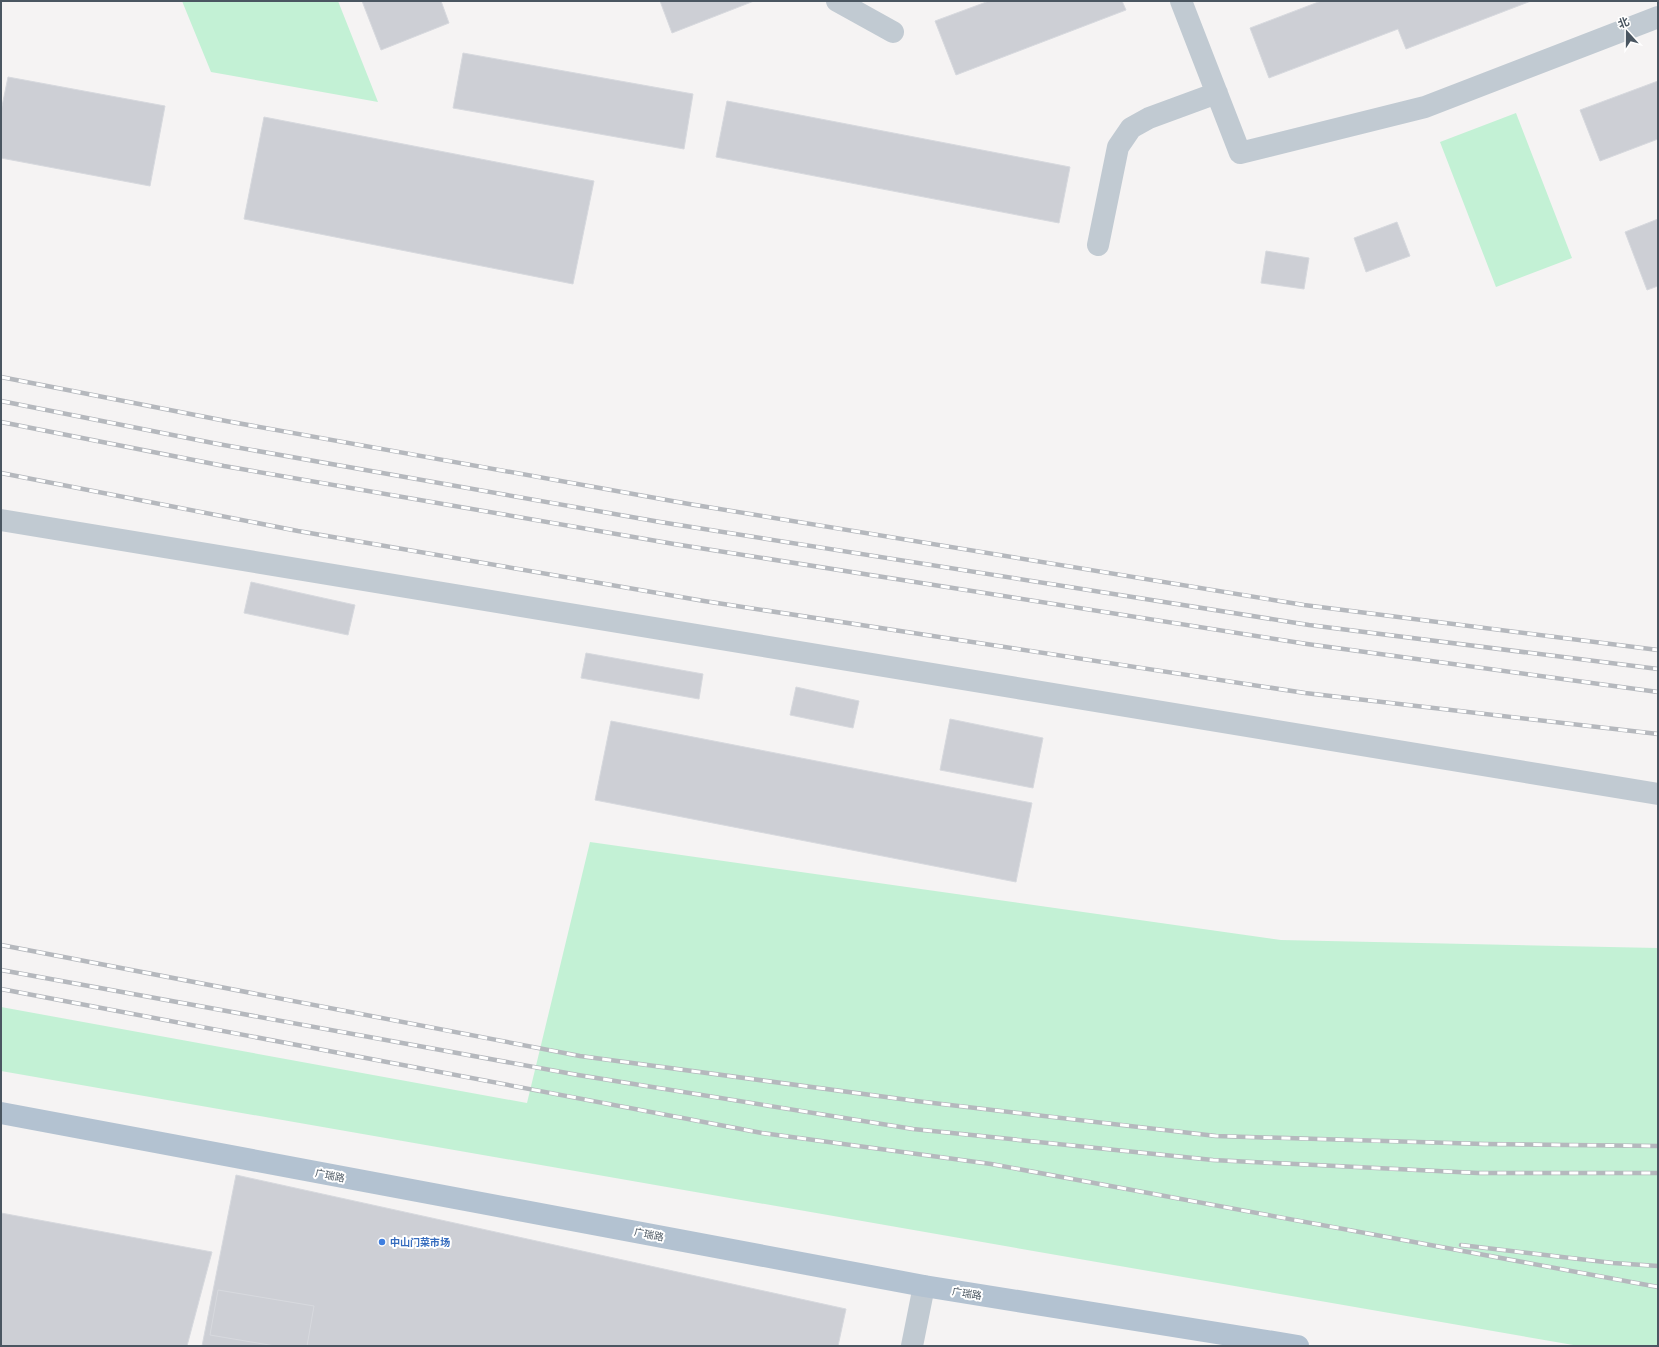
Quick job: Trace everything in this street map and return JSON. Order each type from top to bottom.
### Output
[{"type":"main road","name":"广瑞路","points":[[1,1113],[924,1286],[1298,1346]]},
{"type":"street","points":[[837,1],[893,32]]},
{"type":"street","points":[[1181,1],[1240,153],[1425,107],[1658,17]]},
{"type":"street","points":[[1098,245],[1118,147],[1131,128],[1149,118],[1217,93]]},
{"type":"street","points":[[1,520],[1658,794]]},
{"type":"street","points":[[912,1346],[924,1286]]},
{"type":"green space","points":[[182,1],[338,1],[378,102],[211,72]]},
{"type":"green space","points":[[1516,113],[1572,258],[1496,287],[1440,142]]},
{"type":"green space","points":[[590,842],[1281,940],[1658,948],[1658,1346],[1579,1346],[1,1071],[1,1007],[527,1103]]},
{"type":"building","points":[[362,1],[441,1],[449,23],[381,50]]},
{"type":"building","points":[[660,1],[754,1],[672,33]]},
{"type":"building","points":[[989,1],[1122,1],[1126,10],[956,75],[935,21]]},
{"type":"building","points":[[1321,1],[1531,1],[1406,49],[1398,29],[1269,78],[1250,28]]},
{"type":"building","points":[[463,53],[693,94],[684,149],[453,108]]},
{"type":"building","points":[[8,77],[165,106],[150,186],[1,158],[1,111]]},
{"type":"building","points":[[1658,81],[1658,139],[1600,161],[1580,110]]},
{"type":"building","points":[[727,101],[1070,167],[1059,223],[716,157]]},
{"type":"building","points":[[264,117],[594,181],[573,284],[244,219]]},
{"type":"building","points":[[1658,219],[1658,286],[1647,290],[1625,232]]},
{"type":"building","points":[[1397,222],[1410,256],[1366,272],[1354,238]]},
{"type":"building","points":[[1266,251],[1309,258],[1304,289],[1261,283]]},
{"type":"building","points":[[251,582],[355,605],[348,635],[244,613]]},
{"type":"building","points":[[586,653],[703,674],[699,699],[581,678]]},
{"type":"building","points":[[796,687],[859,701],[853,728],[790,715]]},
{"type":"building","points":[[950,719],[1043,738],[1033,788],[940,770]]},
{"type":"building","points":[[611,721],[1032,803],[1016,882],[595,800]]},
{"type":"building","name":"中山门菜市场","points":[[236,1175],[846,1309],[838,1346],[202,1346]]},
{"type":"building","points":[[1,1213],[212,1252],[187,1346],[1,1346]]},
{"type":"building","points":[[218,1290],[314,1306],[307,1346],[275,1346],[210,1335]]},
{"type":"railway","points":[[1,377],[226,421],[689,504],[1304,605],[1658,650]]},
{"type":"railway","points":[[1,401],[218,444],[660,522],[1309,625],[1658,669]]},
{"type":"railway","points":[[1,422],[224,466],[674,544],[1307,644],[1658,692]]},
{"type":"railway","points":[[1,473],[298,531],[704,601],[1305,693],[1658,734]]},
{"type":"railway","points":[[1,945],[580,1056],[916,1101],[1216,1136],[1484,1144],[1658,1146]]},
{"type":"railway","points":[[1,970],[578,1075],[913,1129],[1213,1160],[1478,1173],[1658,1173]]},
{"type":"railway","points":[[1,989],[762,1133],[991,1164],[1658,1287]]},
{"type":"railway","points":[[1461,1245],[1613,1263],[1658,1266]]},
{"type":"place","name":"中山门菜市场","points":[[382,1242]]}]
